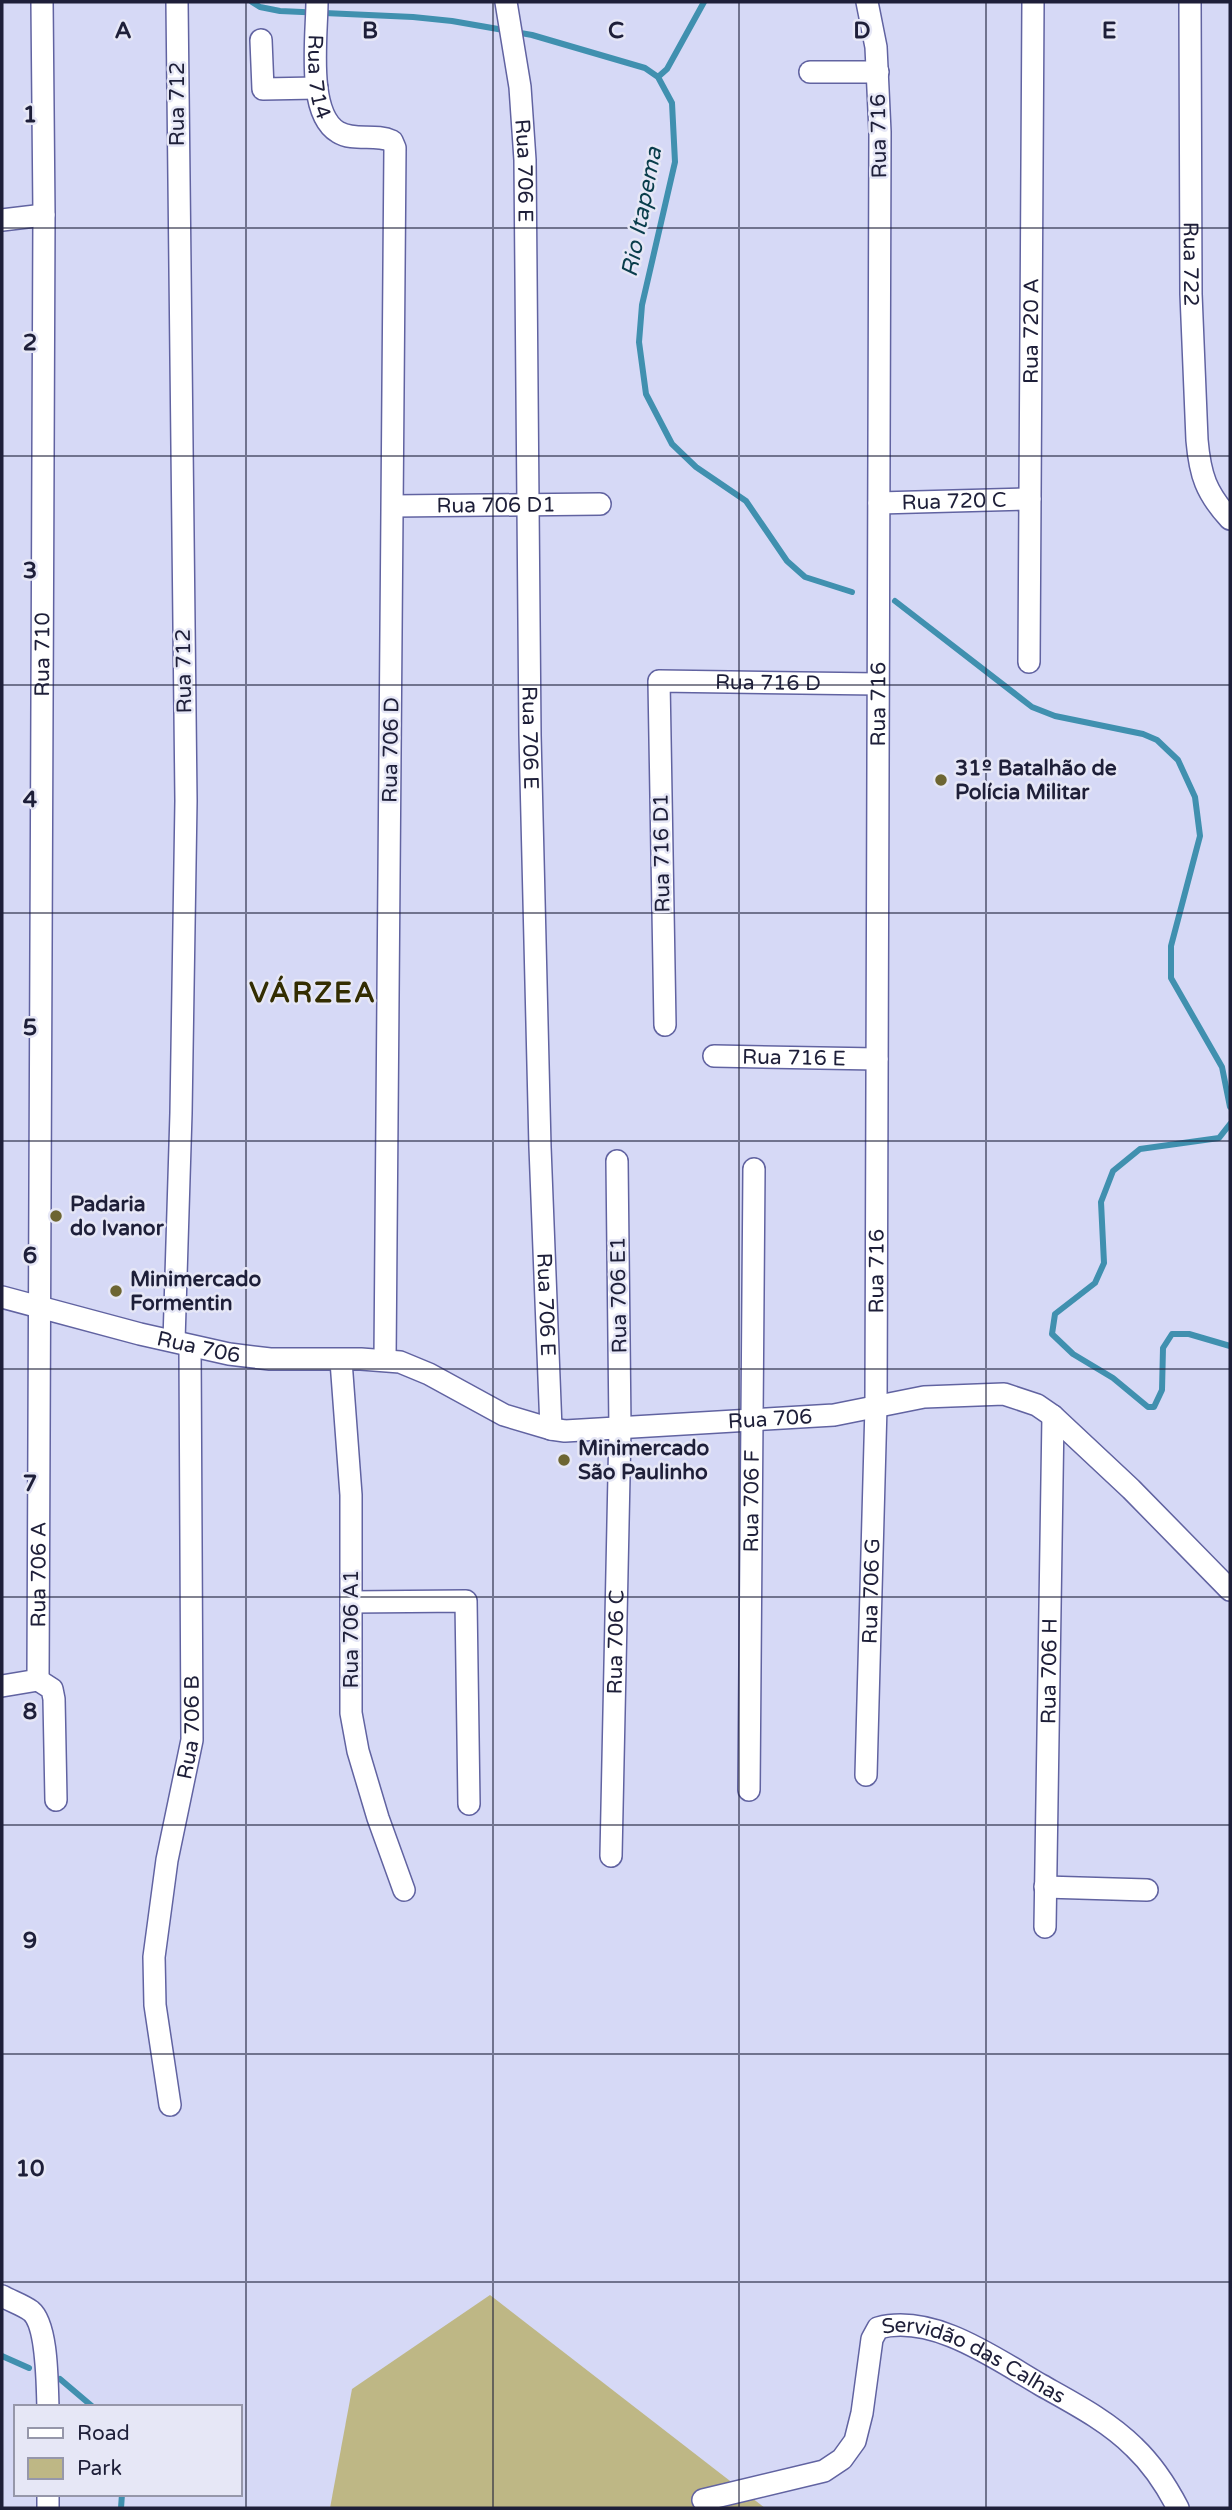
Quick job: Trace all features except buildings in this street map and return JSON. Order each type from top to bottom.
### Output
[{"type":"street","name":"Rua 710","points":[[39,1306],[44,215],[42,2]]},
{"type":"street","name":"Rua 712","points":[[177,2],[186,801],[181,1113],[182,1343]]},
{"type":"street","name":"Rua 716","points":[[867,2],[876,47],[880,132],[876,1406]]},
{"type":"street","name":"Rua 720 A","points":[[1029,662],[1033,2]]},
{"type":"street","name":"Rua 722","points":[[1190,2],[1191,294],[1197,440],[1199,463],[1208,492],[1230,519]]},
{"type":"street","name":"Rua 706 E","points":[[507,8],[520,87],[525,160],[539,1119],[551,1429]]},
{"type":"street","name":"Rua 714","points":[[317,11],[317,88],[324,118],[339,133],[350,137],[386,138],[392,141]]},
{"type":"street","points":[[261,40],[263,89],[317,88]]},
{"type":"street","points":[[810,72],[878,72]]},
{"type":"street","name":"Rua 706 D","points":[[385,1360],[393,506],[392,141]]},
{"type":"street","points":[[2,220],[44,215]]},
{"type":"street","name":"Rua 720 C","points":[[879,503],[1030,499]]},
{"type":"street","name":"Rua 706 D1","points":[[393,506],[600,504]]},
{"type":"street","name":"Rua 716 D","points":[[659,681],[878,684]]},
{"type":"street","name":"Rua 716 D1","points":[[659,681],[664,1025]]},
{"type":"street","name":"Rua 716 E","points":[[714,1056],[877,1059]]},
{"type":"street","name":"Rua 706 E1","points":[[617,1161],[620,1428]]},
{"type":"street","name":"Rua 706 F","points":[[749,1790],[754,1169]]},
{"type":"street","name":"Rua 706","points":[[2,1297],[139,1334],[248,1357],[385,1360],[414,1367],[504,1415],[551,1429],[579,1431],[834,1415],[924,1397],[991,1393],[1020,1398],[1037,1405],[1052,1416],[1131,1489],[1230,1590]]},
{"type":"street","name":"Rua 706 A","points":[[38,1680],[39,1306]]},
{"type":"street","name":"Rua 706 B","points":[[170,2105],[155,2005],[154,1957],[167,1860],[192,1740],[182,1343]]},
{"type":"street","name":"Rua 706 A1","points":[[341,1360],[351,1494],[351,1713],[378,1818],[404,1891]]},
{"type":"street","name":"Rua 706 G","points":[[866,1775],[876,1406]]},
{"type":"street","name":"Rua 706 H","points":[[1045,1927],[1052,1416]]},
{"type":"street","name":"Rua 706 C","points":[[611,1856],[620,1428]]},
{"type":"street","points":[[351,1602],[466,1601],[469,1804]]},
{"type":"street","points":[[2,1686],[38,1680],[52,1689],[56,1800]]},
{"type":"street","points":[[1045,1887],[1147,1890]]},
{"type":"street","points":[[2,2296],[32,2312],[38,2322],[45,2352],[48,2405]]},
{"type":"street","name":"Servidão das Calhas","points":[[704,2500],[824,2471],[842,2459],[855,2441],[860,2422],[872,2339],[878,2328],[891,2325],[948,2335],[978,2347],[1093,2415],[1134,2446],[1165,2482],[1178,2508]]},
{"type":"green space","points":[[490,2295],[765,2508],[330,2508],[352,2389]]},
{"type":"waterway","name":"Rio Itapema","points":[[252,2],[260,7],[280,11],[413,17],[532,35],[645,68],[658,77],[672,103],[675,162],[642,305],[639,342],[646,394],[672,444],[696,467],[746,501],[787,561],[805,577],[852,592]]},
{"type":"waterway","points":[[658,77],[667,69],[704,2]]},
{"type":"waterway","name":"Rio Itapema","points":[[895,601],[1032,707],[1055,716],[1143,734],[1157,740],[1178,760],[1195,797],[1200,836],[1171,946],[1171,978],[1222,1067],[1230,1107]]},
{"type":"waterway","name":"Rio Itapema","points":[[1230,1124],[1219,1138],[1140,1149],[1113,1171],[1101,1202],[1104,1263],[1095,1283],[1055,1314],[1052,1334],[1073,1354],[1113,1378],[1148,1407],[1154,1407],[1162,1390],[1163,1348],[1172,1334],[1189,1334],[1230,1346]]},
{"type":"waterway","points":[[2,2356],[29,2368]]},
{"type":"waterway","points":[[60,2379],[91,2405]]},
{"type":"waterway","points":[[121,2508],[122,2496]]},
{"type":"place","name":"31º Batalhão de Polícia Militar","points":[[941,780]]},
{"type":"place","name":"Padaria do Ivanor","points":[[56,1216]]},
{"type":"place","name":"Minimercado Formentin","points":[[116,1291]]},
{"type":"place","name":"Minimercado São Paulinho","points":[[564,1460]]},
{"type":"district","name":"VÁRZEA","points":[[313,993]]}]
